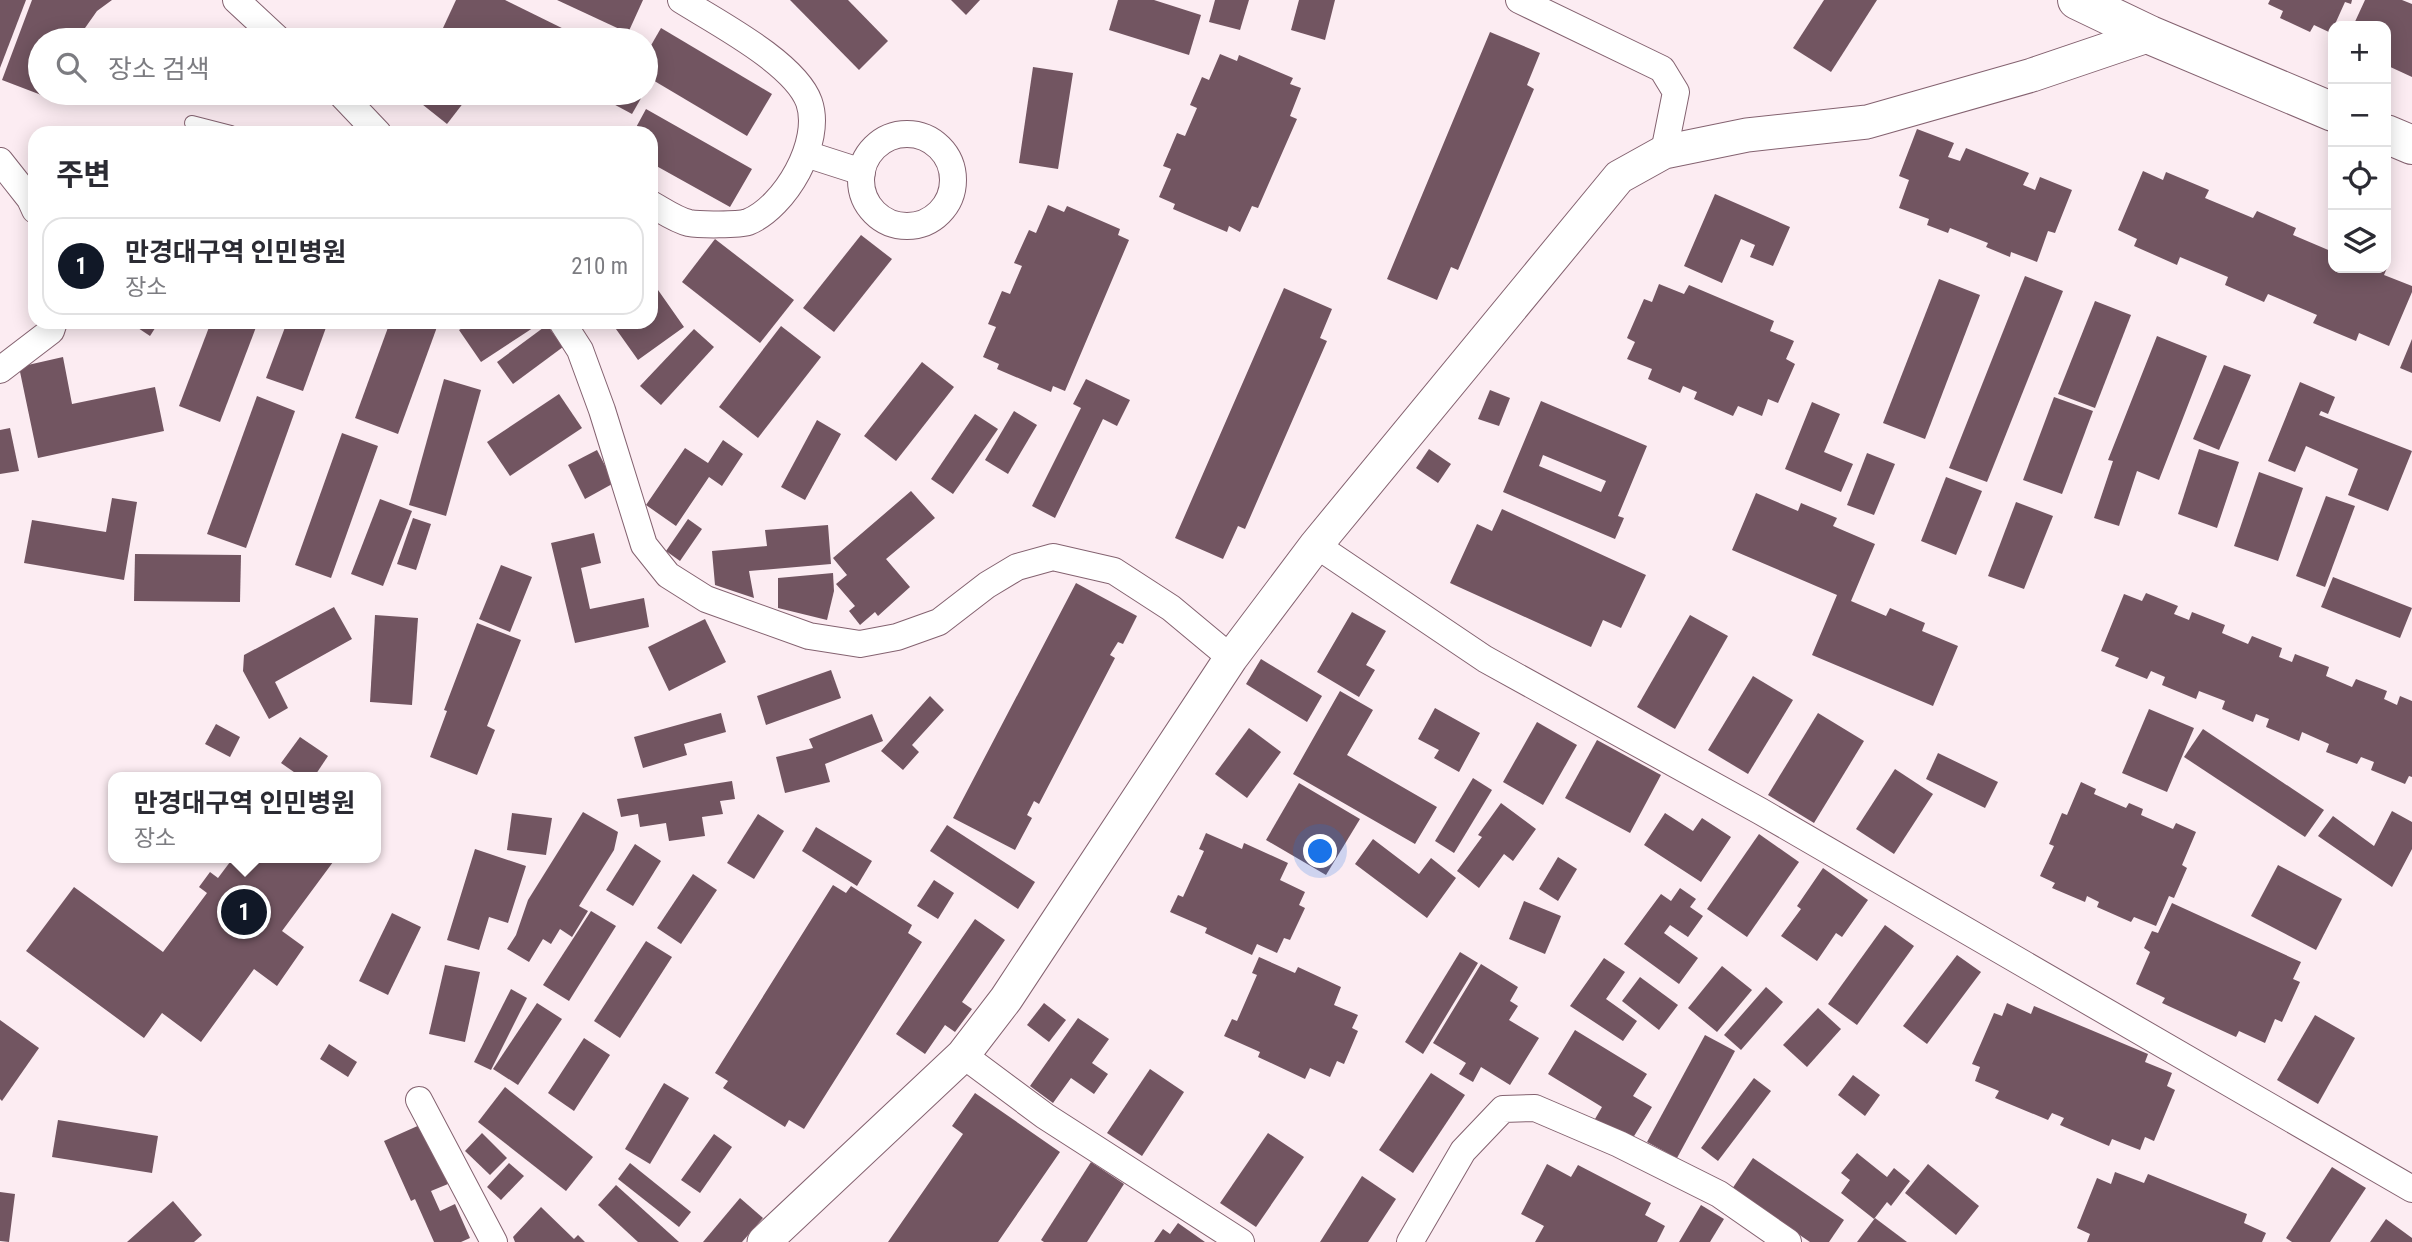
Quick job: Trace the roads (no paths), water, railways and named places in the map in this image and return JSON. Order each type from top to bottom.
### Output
[{"type":"main road","points":[[2077,0],[2150,35],[2328,110]]},
{"type":"main road","points":[[2391,136],[2412,145]]},
{"type":"street","points":[[236,0],[266,28]]},
{"type":"street","points":[[658,208],[688,223],[746,223],[774,204],[795,177],[806,154],[812,128],[809,102],[783,68],[744,39],[681,0]]},
{"type":"street","points":[[1519,0],[1662,69],[1676,92],[1664,152]]},
{"type":"street","points":[[764,1242],[962,1055],[1006,999],[1231,658],[1316,545],[1619,177],[1664,152],[1747,135],[1867,122],[2032,75],[2150,35]]},
{"type":"street","points":[[351,105],[371,126]]},
{"type":"street","points":[[806,154],[862,172]]},
{"type":"street","points":[[0,162],[28,197]]},
{"type":"street","points":[[0,370],[52,329]]},
{"type":"street","points":[[566,329],[580,350],[644,545],[668,575],[706,599],[809,636],[860,644],[897,637],[940,622],[987,585],[1017,567],[1053,557],[1114,571],[1171,608],[1231,658]]},
{"type":"street","points":[[1316,545],[1485,659],[1759,811],[2412,1189]]},
{"type":"street","points":[[962,1055],[1045,1116],[1241,1242]]},
{"type":"street","points":[[419,1100],[494,1242]]},
{"type":"street","points":[[1410,1242],[1463,1151],[1503,1109],[1535,1108],[1619,1143],[1719,1194],[1788,1242]]},
{"type":"lane","points":[[192,122],[206,126]]},
{"type":"place","name":"만경대구역 인민병원","points":[[244,912]]}]
